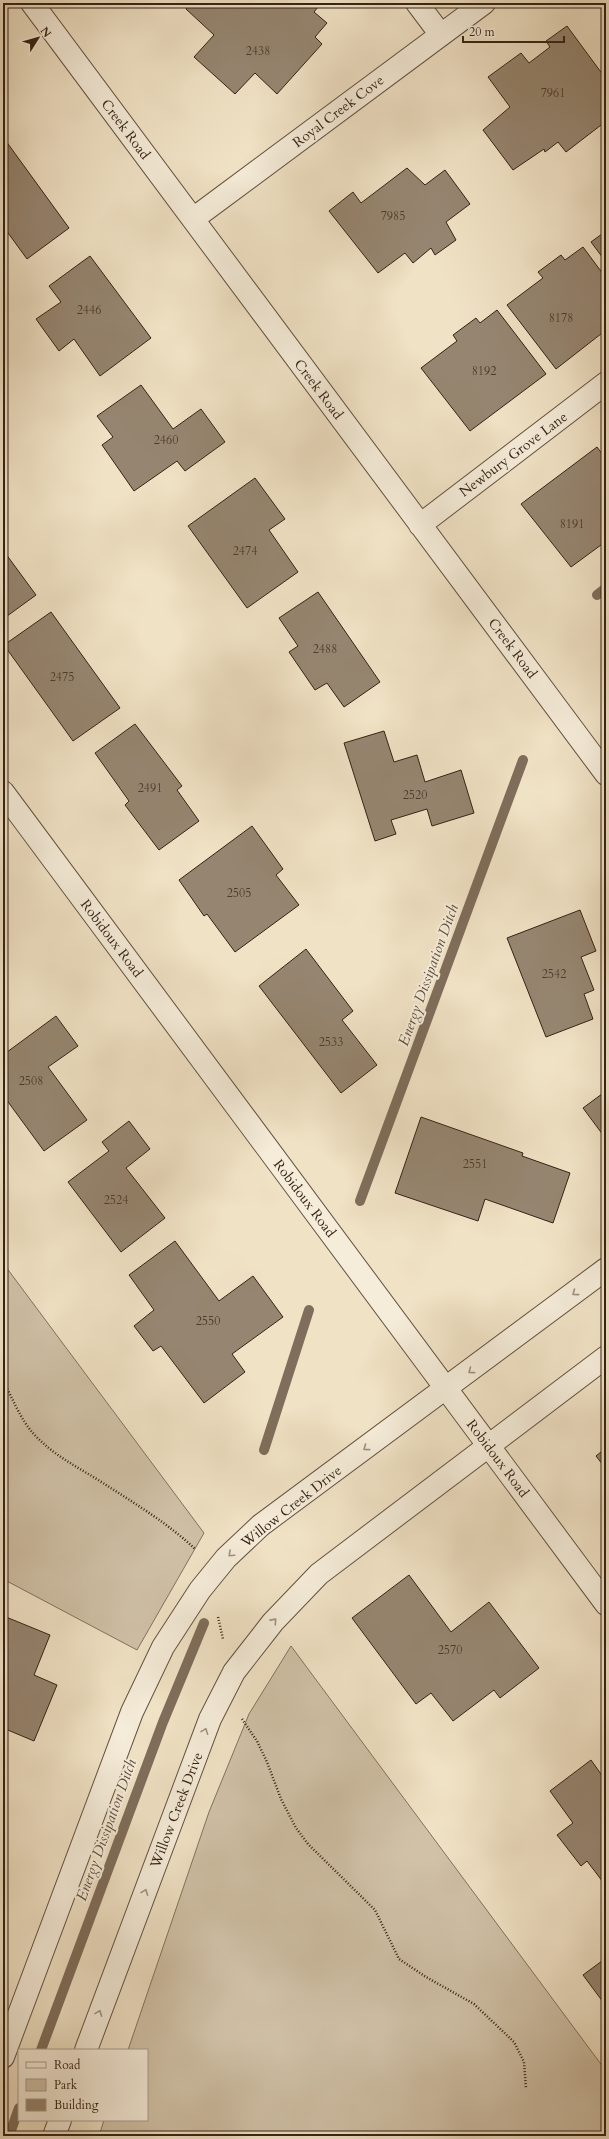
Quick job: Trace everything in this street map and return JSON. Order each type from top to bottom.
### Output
[{"type":"street","name":"Creek Road","points":[[32,3],[606,774]]},
{"type":"street","points":[[417,3],[441,35]]},
{"type":"street","name":"Royal Creek Cove","points":[[193,219],[484,3]]},
{"type":"street","name":"Newbury Grove Lane","points":[[420,524],[606,383]]},
{"type":"street","name":"Robidoux Road","points":[[3,792],[606,1604]]},
{"type":"street","name":"Willow Creek Drive","points":[[3,2057],[132,1712],[163,1647],[209,1578],[226,1558],[261,1525],[447,1389],[606,1269]]},
{"type":"street","name":"Willow Creek Drive","points":[[86,2049],[210,1719],[232,1678],[273,1622],[319,1574],[606,1357]]},
{"type":"street","points":[[54,2136],[60,2121]]},
{"type":"path","points":[[3,1381],[31,1431],[60,1458],[103,1483],[184,1539],[205,1559],[232,1678]]},
{"type":"path","points":[[239,1716],[257,1741],[281,1799],[296,1828],[308,1844],[375,1910],[399,1959],[426,1977],[474,2004],[514,2042],[524,2062],[526,2088]]},
{"type":"green space","points":[[3,1263],[204,1533],[137,1650],[3,1579]]},
{"type":"green space","points":[[291,1646],[606,2071],[606,2136],[99,2136],[104,2121],[148,2121],[148,2049],[128,2049],[209,1812],[249,1714]]},
{"type":"building","points":[[191,3],[321,3],[314,12],[327,23],[315,37],[322,44],[277,94],[255,73],[235,94],[194,57],[214,35],[186,9]]},
{"type":"building","points":[[567,26],[606,79],[606,123],[605,122],[566,152],[558,142],[545,152],[544,149],[513,170],[483,130],[510,107],[488,77],[521,53],[529,63],[550,47],[546,41]]},
{"type":"building","points":[[3,137],[69,228],[27,259],[3,226]]},
{"type":"building","points":[[407,168],[425,185],[445,170],[470,204],[446,222],[456,240],[435,255],[431,248],[413,263],[405,253],[378,273],[329,211],[353,192],[361,203]]},
{"type":"building","points":[[606,231],[606,262],[591,242]]},
{"type":"building","points":[[583,247],[606,278],[606,330],[556,369],[507,305],[543,278],[538,272],[561,255],[565,260]]},
{"type":"building","points":[[90,256],[151,338],[100,376],[74,339],[59,351],[36,319],[61,302],[49,286]]},
{"type":"building","points":[[497,310],[546,374],[470,431],[421,368],[457,341],[453,335],[476,318],[480,323]]},
{"type":"building","points":[[141,385],[173,429],[201,409],[225,442],[185,471],[177,461],[134,491],[102,445],[113,437],[97,416]]},
{"type":"building","points":[[597,447],[606,459],[606,550],[601,545],[571,567],[521,504]]},
{"type":"building","points":[[255,478],[285,519],[269,530],[298,572],[247,608],[188,526]]},
{"type":"building","points":[[3,550],[36,595],[3,619]]},
{"type":"building","points":[[318,592],[380,682],[344,707],[327,683],[315,690],[289,652],[298,646],[279,618]]},
{"type":"building","points":[[51,612],[120,708],[73,741],[4,645]]},
{"type":"building","points":[[135,724],[182,786],[177,790],[199,821],[159,850],[125,805],[129,801],[95,753]]},
{"type":"building","points":[[384,731],[394,762],[417,755],[425,782],[461,770],[474,813],[432,826],[427,809],[391,820],[396,834],[375,841],[344,743]]},
{"type":"building","points":[[252,826],[283,869],[276,875],[299,905],[235,952],[207,914],[204,916],[179,880]]},
{"type":"building","points":[[580,910],[596,951],[581,957],[594,990],[584,994],[593,1019],[546,1037],[507,938]]},
{"type":"building","points":[[306,949],[353,1011],[342,1020],[377,1065],[341,1093],[259,986]]},
{"type":"building","points":[[56,1016],[78,1046],[48,1067],[87,1120],[44,1151],[3,1095],[3,1055]]},
{"type":"building","points":[[606,1091],[606,1139],[583,1108]]},
{"type":"building","points":[[421,1117],[523,1153],[522,1156],[570,1173],[553,1223],[485,1199],[478,1221],[395,1193]]},
{"type":"building","points":[[129,1121],[150,1149],[126,1168],[165,1218],[121,1252],[68,1182],[109,1151],[102,1142]]},
{"type":"building","points":[[175,1241],[219,1301],[253,1276],[283,1317],[232,1354],[245,1372],[204,1403],[161,1346],[153,1351],[134,1326],[154,1310],[129,1275]]},
{"type":"building","points":[[606,1448],[606,1469],[596,1456]]},
{"type":"building","points":[[409,1575],[451,1632],[489,1602],[539,1668],[500,1698],[494,1690],[453,1721],[431,1693],[416,1704],[352,1618]]},
{"type":"building","points":[[6,1617],[50,1635],[34,1675],[57,1685],[34,1741],[3,1728],[3,1624]]},
{"type":"building","points":[[591,1760],[606,1781],[606,1886],[587,1861],[581,1866],[557,1835],[573,1823],[550,1791]]},
{"type":"building","points":[[606,1958],[606,2006],[583,1975]]},
{"type":"waterway","name":"Energy Dissipation Ditch","points":[[597,595],[606,588]]},
{"type":"waterway","name":"Energy Dissipation Ditch","points":[[360,1201],[523,760]]},
{"type":"waterway","name":"Energy Dissipation Ditch","points":[[264,1450],[309,1310]]},
{"type":"waterway","name":"Energy Dissipation Ditch","points":[[41,2049],[163,1722],[204,1623]]},
{"type":"waterway","name":"Energy Dissipation Ditch","points":[[9,2136],[18,2111]]}]
